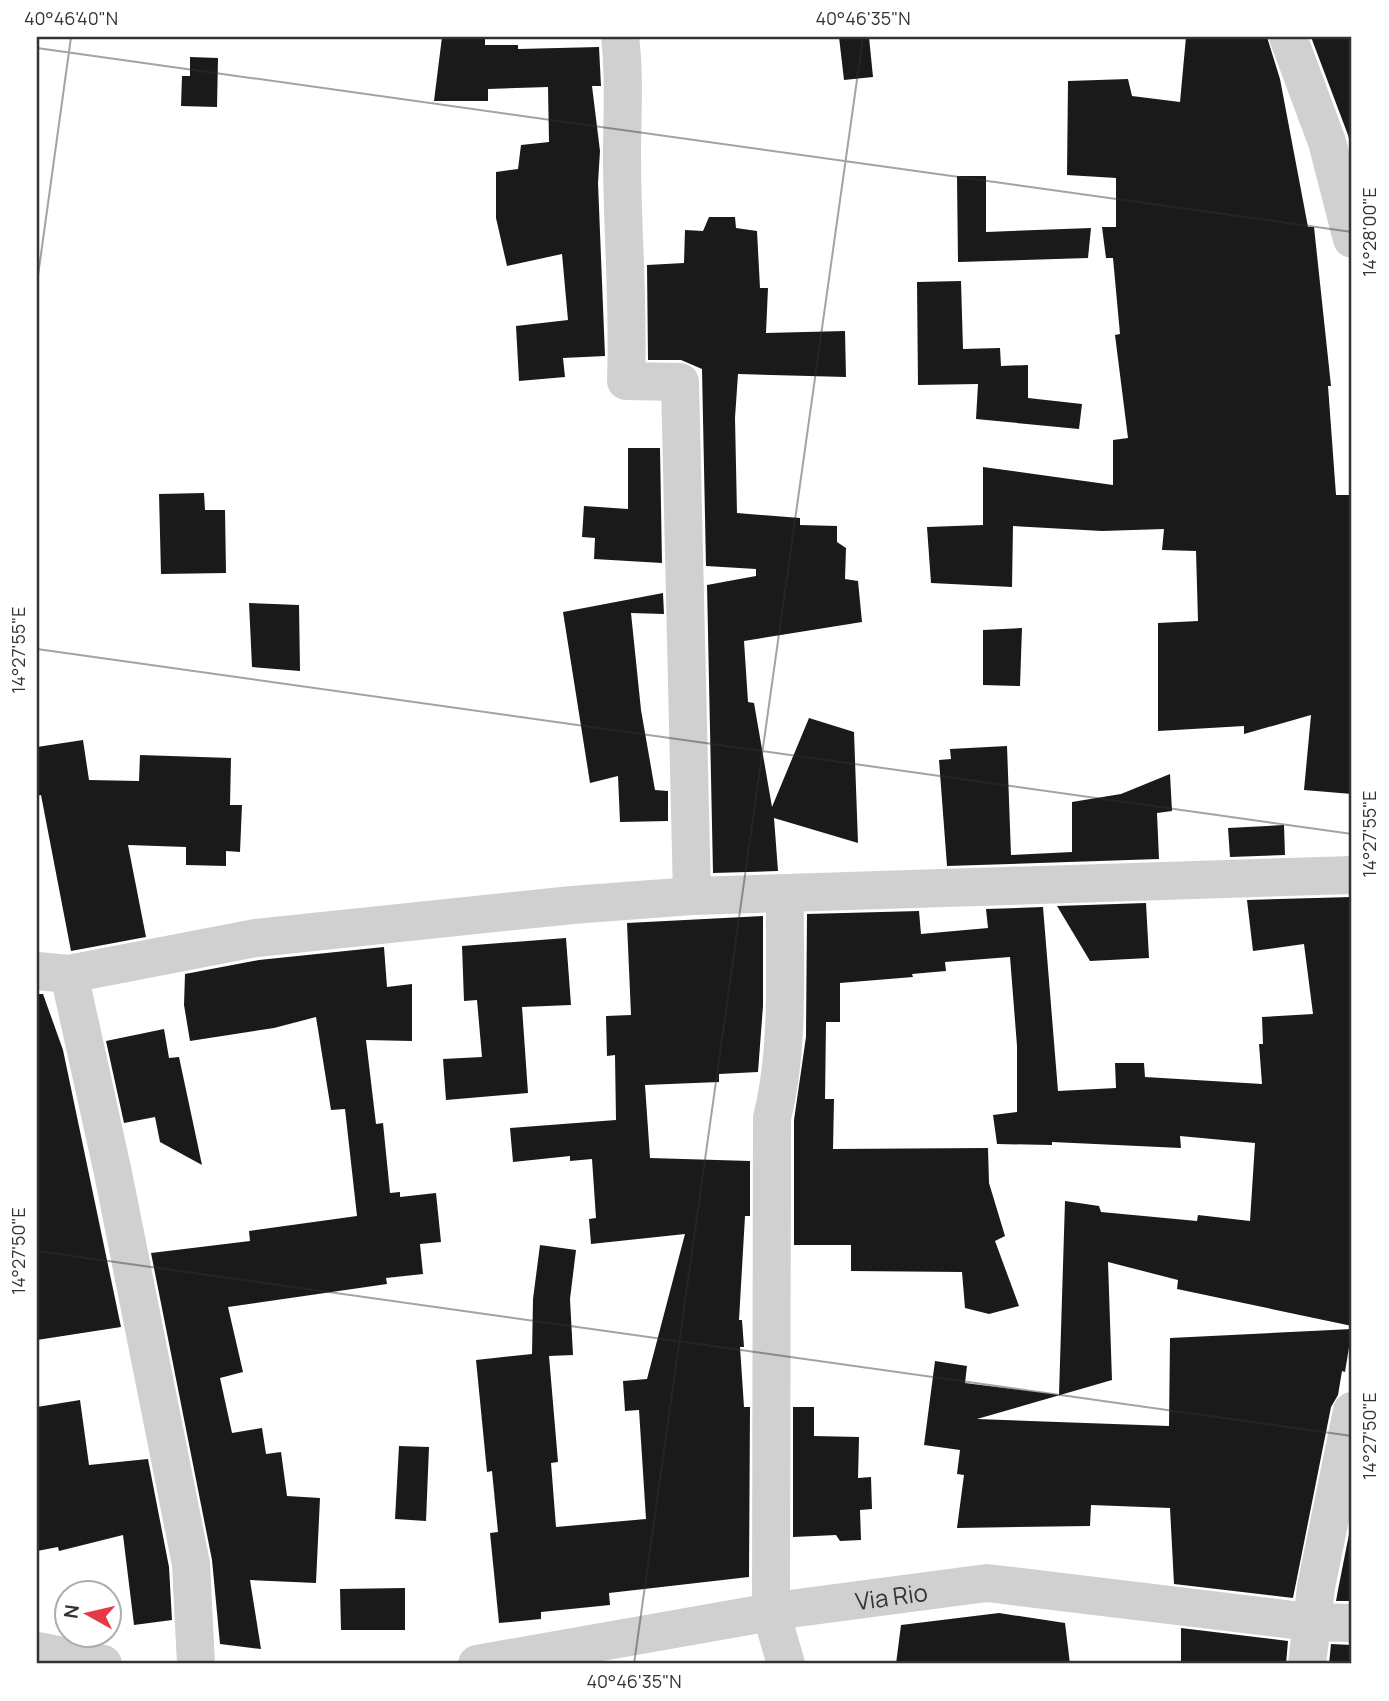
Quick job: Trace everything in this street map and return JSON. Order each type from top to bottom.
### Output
[{"type":"street","points":[[620,37],[624,93],[622,156],[628,309],[626,381],[680,382],[692,897]]},
{"type":"street","points":[[1288,37],[1340,140],[1352,239]]},
{"type":"street","points":[[196,1664],[191,1564],[161,1425],[123,1220],[53,973],[256,938],[572,905],[692,897],[1352,875]]},
{"type":"street","points":[[785,894],[784,1016],[779,1091],[772,1118],[771,1612],[786,1664]]},
{"type":"street","points":[[1307,1664],[1310,1622],[1352,1410]]},
{"type":"street","name":"Via Rio","points":[[477,1664],[771,1612],[987,1583],[1310,1622],[1352,1623]]},
{"type":"street","points":[[37,1651],[103,1664]]},
{"type":"building","points":[[442,37],[485,37],[485,45],[518,45],[518,49],[599,47],[601,86],[592,86],[600,151],[598,183],[605,356],[563,358],[565,377],[519,381],[516,326],[568,320],[562,254],[507,266],[496,218],[496,172],[518,169],[521,145],[549,142],[548,87],[488,89],[488,101],[434,101]]},
{"type":"building","points":[[839,37],[869,37],[873,77],[844,80]]},
{"type":"building","points":[[1186,37],[1267,37],[1280,79],[1308,227],[1314,227],[1331,386],[1328,386],[1336,495],[1352,495],[1352,794],[1304,790],[1311,715],[1244,734],[1244,726],[1158,731],[1158,623],[1198,621],[1196,551],[1162,550],[1164,529],[1102,531],[1013,526],[1012,587],[931,583],[927,527],[983,525],[983,467],[1113,485],[1113,440],[1128,438],[1115,335],[1120,334],[1113,258],[1106,258],[1102,227],[1116,227],[1116,178],[1067,175],[1068,81],[1128,79],[1132,96],[1180,102]]},
{"type":"building","points":[[1311,37],[1352,37],[1352,150],[1348,135]]},
{"type":"building","points":[[190,57],[218,58],[217,107],[181,106],[182,76],[190,76]]},
{"type":"building","points":[[957,176],[986,176],[986,232],[1091,228],[1088,258],[958,262]]},
{"type":"building","points":[[709,217],[735,217],[736,228],[757,231],[760,288],[768,288],[766,333],[845,331],[846,377],[738,374],[735,418],[737,513],[800,518],[800,525],[837,526],[837,542],[846,548],[845,579],[858,581],[862,622],[744,641],[748,702],[754,703],[772,807],[809,718],[854,732],[858,843],[774,818],[778,871],[713,873],[707,585],[756,576],[756,569],[706,566],[702,369],[681,360],[648,360],[647,265],[684,263],[685,230],[703,231]]},
{"type":"building","points":[[961,281],[963,349],[1000,348],[1001,366],[1028,365],[1028,398],[1082,404],[1079,429],[976,419],[978,384],[918,385],[917,282]]},
{"type":"building","points":[[628,448],[660,448],[662,563],[594,559],[595,538],[582,537],[584,506],[628,509]]},
{"type":"building","points":[[204,493],[205,510],[225,510],[226,573],[161,574],[159,494]]},
{"type":"building","points":[[663,593],[664,614],[631,613],[641,710],[655,790],[668,791],[668,821],[620,822],[618,776],[590,783],[563,612]]},
{"type":"building","points":[[249,603],[299,605],[300,671],[252,667]]},
{"type":"building","points":[[1022,628],[1020,686],[983,685],[983,630]]},
{"type":"building","points":[[83,740],[89,780],[139,781],[140,755],[231,758],[230,805],[242,805],[240,852],[226,851],[226,866],[186,865],[186,847],[128,845],[146,937],[71,951],[41,795],[37,796],[37,747]]},
{"type":"building","points":[[1007,746],[1011,855],[1072,852],[1072,802],[1121,794],[1170,774],[1172,811],[1157,813],[1159,859],[947,866],[939,760],[951,759],[950,749]]},
{"type":"building","points":[[1284,825],[1285,855],[1230,857],[1228,828]]},
{"type":"building","points":[[1352,897],[1352,1326],[1177,1289],[1178,1280],[1108,1262],[1112,1380],[977,1419],[1169,1426],[1170,1338],[1352,1329],[1345,1372],[1342,1371],[1338,1395],[1331,1407],[1293,1598],[1174,1584],[1170,1508],[1091,1505],[1090,1526],[957,1528],[964,1475],[957,1474],[960,1450],[924,1445],[935,1361],[967,1366],[965,1383],[1059,1395],[1065,1201],[1099,1206],[1101,1212],[1197,1221],[1198,1215],[1250,1221],[1255,1143],[1180,1136],[1181,1148],[1052,1142],[1052,1145],[997,1144],[993,1115],[1017,1112],[1017,1046],[1010,957],[945,962],[946,971],[912,974],[913,977],[840,983],[840,1022],[826,1022],[825,1099],[834,1099],[833,1149],[988,1148],[989,1183],[1005,1236],[995,1241],[1019,1306],[989,1314],[965,1308],[962,1272],[851,1271],[851,1245],[794,1245],[794,1120],[806,1037],[807,914],[919,911],[921,934],[988,928],[986,909],[1043,907],[1058,1091],[1116,1088],[1115,1063],[1144,1063],[1145,1077],[1262,1084],[1259,1044],[1263,1044],[1262,1017],[1313,1014],[1304,944],[1253,951],[1247,900]]},
{"type":"building","points":[[1146,903],[1149,958],[1090,961],[1057,906]]},
{"type":"building","points":[[763,916],[763,1006],[758,1072],[719,1074],[719,1082],[645,1085],[650,1158],[750,1161],[750,1216],[745,1216],[739,1320],[742,1320],[744,1347],[740,1347],[744,1407],[750,1407],[749,1577],[609,1593],[610,1605],[541,1612],[541,1619],[499,1623],[490,1533],[498,1532],[492,1471],[487,1472],[476,1360],[532,1354],[533,1299],[540,1245],[576,1250],[570,1299],[573,1355],[549,1356],[558,1462],[551,1463],[556,1527],[646,1519],[639,1410],[625,1411],[623,1381],[647,1379],[685,1234],[591,1244],[589,1219],[596,1218],[592,1159],[570,1161],[570,1156],[513,1162],[510,1128],[616,1120],[615,1055],[607,1056],[606,1016],[631,1015],[627,923]]},
{"type":"building","points":[[566,938],[571,1005],[522,1007],[528,1093],[446,1100],[443,1059],[482,1057],[477,1000],[464,1001],[462,946]]},
{"type":"building","points":[[384,947],[387,987],[412,984],[412,1041],[366,1040],[376,1124],[383,1123],[390,1193],[400,1192],[400,1197],[436,1193],[441,1242],[420,1244],[423,1274],[386,1278],[387,1284],[228,1307],[243,1372],[220,1378],[232,1433],[262,1428],[266,1454],[281,1452],[287,1496],[320,1498],[316,1583],[250,1580],[261,1649],[220,1644],[212,1560],[151,1253],[250,1241],[249,1231],[357,1216],[345,1109],[331,1110],[316,1017],[274,1028],[190,1041],[184,1005],[185,974],[259,960]]},
{"type":"building","points":[[37,994],[43,994],[63,1050],[121,1327],[37,1340]]},
{"type":"building","points":[[164,1029],[169,1058],[179,1057],[202,1165],[160,1142],[155,1117],[124,1123],[106,1041]]},
{"type":"building","points":[[80,1400],[89,1465],[148,1459],[169,1567],[172,1620],[134,1625],[123,1535],[59,1551],[58,1547],[37,1551],[37,1407]]},
{"type":"building","points":[[793,1407],[814,1407],[814,1436],[859,1437],[858,1478],[871,1477],[872,1509],[860,1510],[861,1540],[840,1541],[836,1535],[793,1537]]},
{"type":"building","points":[[399,1446],[429,1447],[426,1521],[395,1519]]},
{"type":"building","points":[[1352,1519],[1352,1601],[1336,1601],[1338,1590]]},
{"type":"building","points":[[405,1588],[405,1630],[341,1630],[340,1589]]},
{"type":"building","points":[[999,1613],[1065,1623],[1070,1664],[896,1664],[901,1625]]},
{"type":"building","points":[[1181,1628],[1288,1641],[1286,1664],[1181,1664]]},
{"type":"building","points":[[1331,1644],[1352,1645],[1352,1664],[1329,1664]]}]
